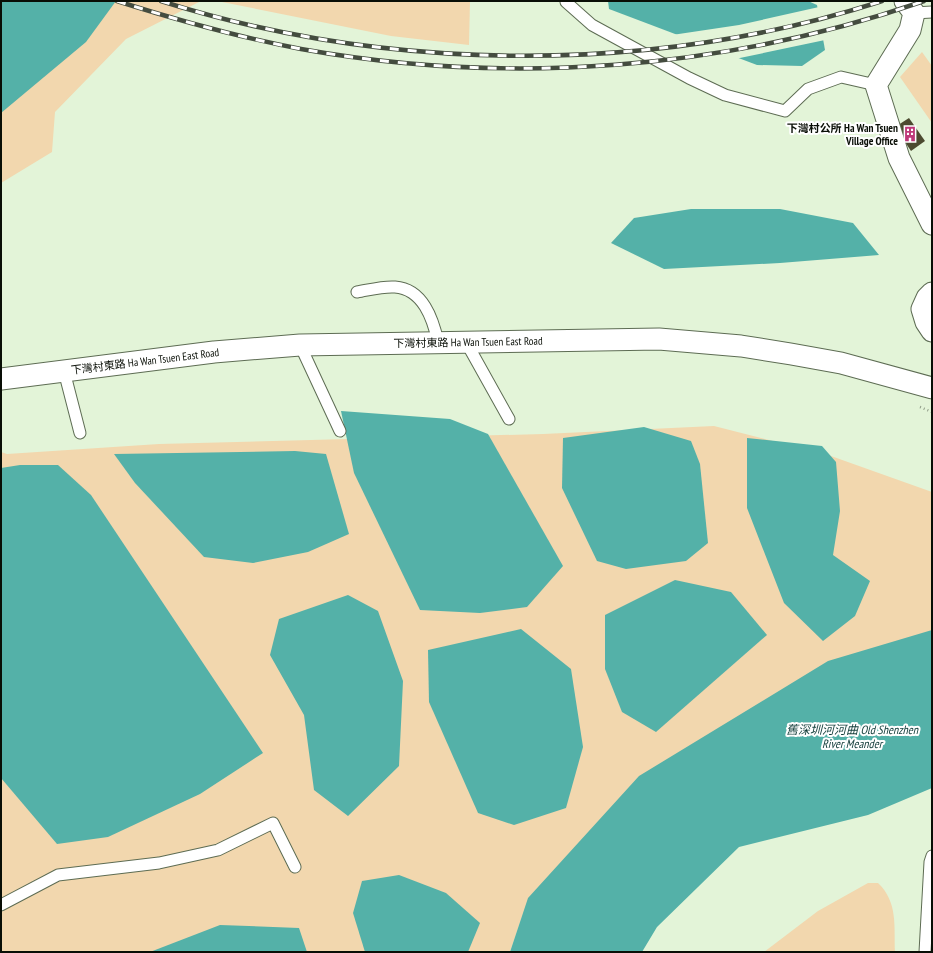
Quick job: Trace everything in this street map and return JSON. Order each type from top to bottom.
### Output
[{"type":"street","points":[[917,9],[910,30],[876,85],[900,158],[932,224]]},
{"type":"street","points":[[932,293],[927,298],[922,309],[926,322],[932,331]]},
{"type":"street","name":"下灣村東路 Ha Wan Tsuen East Road","points":[[1,379],[214,352],[300,345],[659,339],[741,346],[841,363],[932,388]]},
{"type":"lane","points":[[566,2],[592,25],[689,78],[725,95],[777,109],[785,111],[808,89],[840,77],[876,85]]},
{"type":"lane","points":[[357,292],[395,287],[410,291],[426,306],[433,321],[438,342]]},
{"type":"lane","points":[[466,342],[509,419]]},
{"type":"lane","points":[[300,345],[340,431]]},
{"type":"lane","points":[[64,371],[80,433]]},
{"type":"lane","points":[[1,906],[58,875],[159,863],[218,850],[273,823],[295,867]]},
{"type":"lane","points":[[925,952],[930,862],[932,856]]},
{"type":"shaded area","points":[[1,1],[201,1],[126,39],[55,112],[52,152],[1,183]]},
{"type":"shaded area","points":[[217,1],[470,1],[469,45],[391,36]]},
{"type":"shaded area","points":[[922,52],[932,66],[932,123],[900,77]]},
{"type":"shaded area","points":[[714,426],[831,456],[932,492],[932,631],[523,914],[510,952],[1,952],[1,452],[7,454],[159,444],[543,434]]},
{"type":"shaded area","points":[[868,883],[878,883],[889,898],[894,915],[895,952],[764,952],[818,911]]},
{"type":"water","points":[[1,1],[116,1],[86,42],[1,113]]},
{"type":"water","points":[[608,1],[808,1],[817,5],[825,50],[802,66],[757,65],[609,9]]},
{"type":"water","points":[[691,209],[780,209],[853,223],[879,255],[780,263],[664,269],[611,243],[634,218]]},
{"type":"water","points":[[341,411],[450,419],[488,434],[563,566],[527,607],[480,613],[420,610],[354,473]]},
{"type":"water","points":[[644,427],[691,441],[700,464],[708,543],[686,561],[626,569],[597,561],[562,488],[563,438]]},
{"type":"water","points":[[747,438],[822,446],[836,462],[840,511],[833,555],[870,581],[855,616],[823,641],[784,603],[747,508]]},
{"type":"water","points":[[295,451],[326,454],[349,534],[308,552],[253,563],[204,557],[135,483],[114,454]]},
{"type":"water","points":[[20,465],[58,465],[91,495],[263,753],[200,794],[108,837],[57,844],[1,778],[1,468]]},
{"type":"water","points":[[675,580],[731,592],[767,635],[656,732],[622,712],[605,669],[605,615]]},
{"type":"water","points":[[348,595],[378,611],[403,681],[399,766],[348,816],[314,790],[304,715],[270,655],[279,619]]},
{"type":"water","points":[[521,629],[571,669],[583,747],[566,808],[514,825],[478,813],[429,702],[428,650]]},
{"type":"water","name":"舊深圳河河曲 Old Shenzhen River Meander","points":[[932,630],[932,788],[868,815],[739,847],[657,927],[642,952],[510,952],[528,898],[639,776],[828,661]]},
{"type":"water","points":[[399,875],[446,893],[480,923],[468,952],[365,952],[353,913],[362,881]]},
{"type":"water","points":[[220,925],[299,928],[307,952],[150,952]]},
{"type":"pier","points":[[819,7],[825,40],[735,59],[672,35],[739,25]]},
{"type":"building","name":"下灣村公所 Ha Wan Tsuen Village Office","points":[[909,118],[925,141],[911,151],[895,127]]},
{"type":"railway","points":[[117,1],[208,28],[301,49],[379,60],[458,67],[537,68],[616,65],[694,56],[772,43],[849,24],[924,1]]},
{"type":"railway","points":[[161,1],[248,25],[338,42],[429,52],[522,56],[614,53],[705,42],[795,25],[882,1]]},
{"type":"place","name":"下灣村公所 Ha Wan Tsuen Village Office","points":[[910,134]]}]
